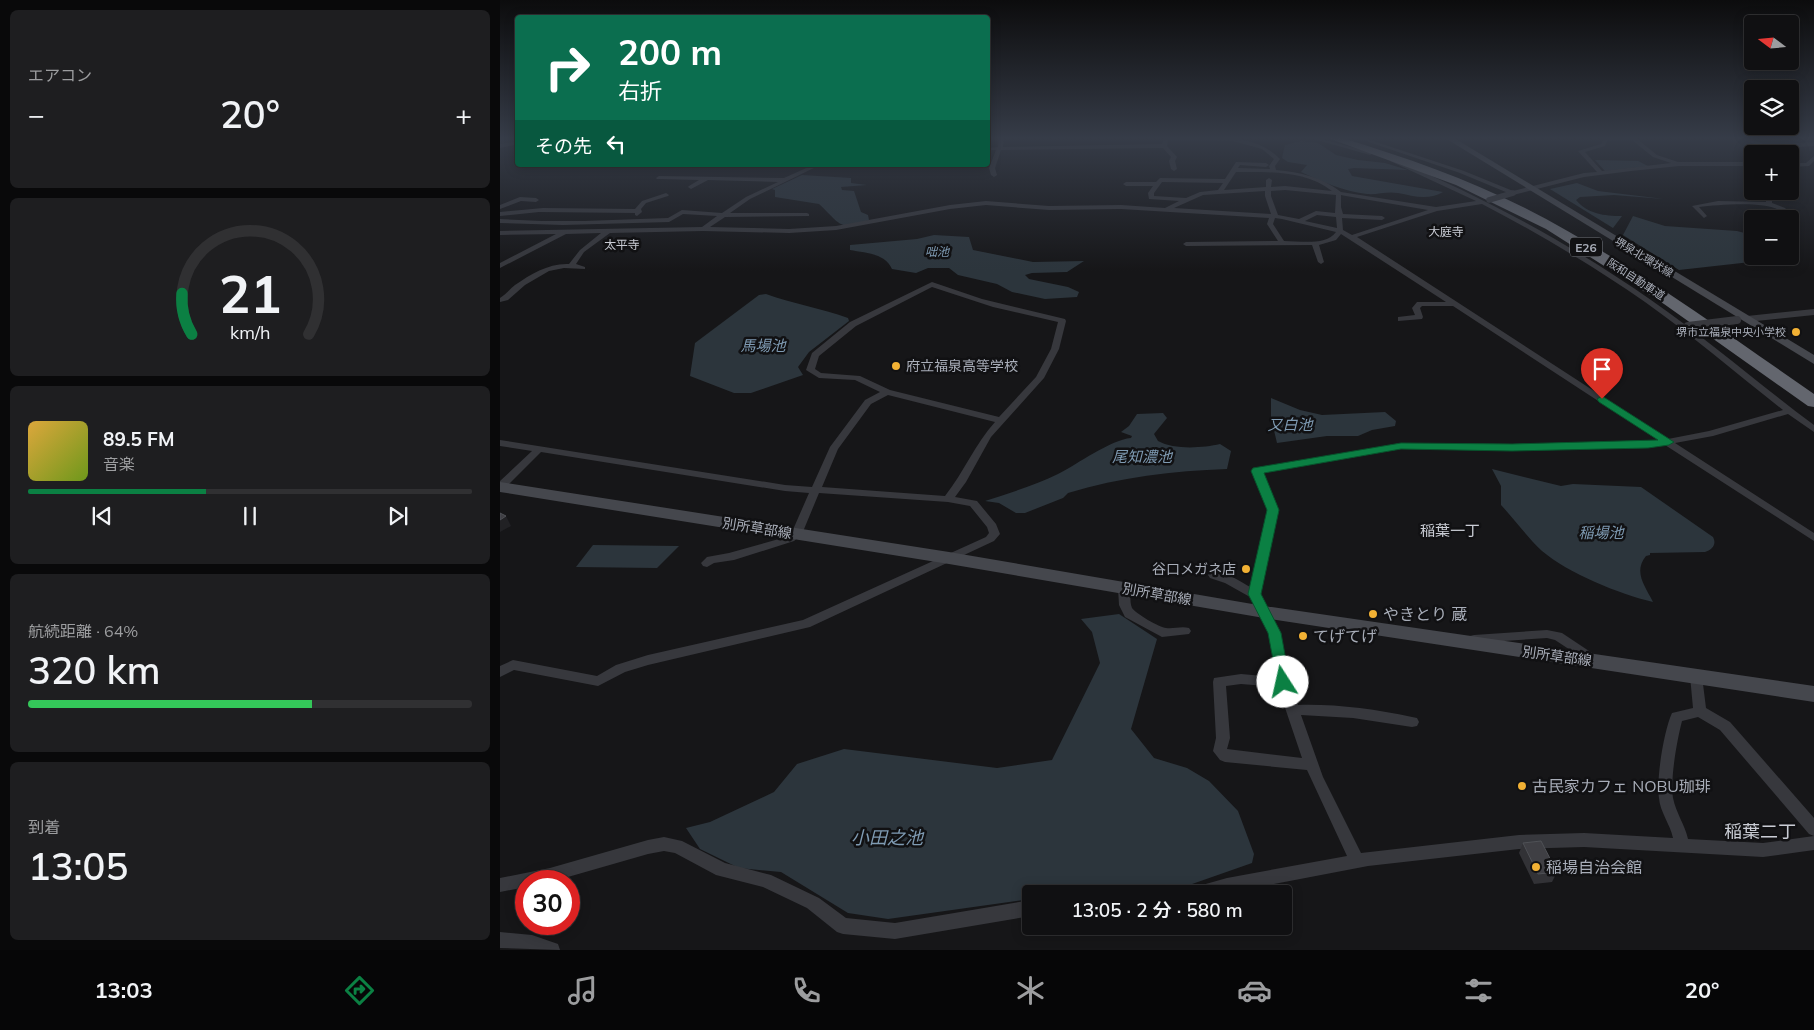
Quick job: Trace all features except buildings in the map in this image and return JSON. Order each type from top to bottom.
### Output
[{"type":"highway","name":"阪和自動車道","points":[[1461,182],[1578,242],[1698,320],[1814,402]]},
{"type":"highway","name":"阪和自動車道","points":[[1473,182],[1578,237],[1709,319],[1814,394]]},
{"type":"main road","name":"堺泉北環状線","points":[[1523,182],[1742,320],[1814,360]]},
{"type":"main road","name":"別所草部線","points":[[500,487],[949,558],[1264,612],[1814,694]]},
{"type":"street","points":[[691,187],[699,182]]},
{"type":"street","points":[[704,229],[748,198],[780,182]]},
{"type":"street","points":[[1220,191],[1225,182]]},
{"type":"street","points":[[1268,182],[1269,204],[1274,216],[1270,224],[1271,229],[1282,243]]},
{"type":"street","points":[[1323,182],[1330,185],[1339,194]]},
{"type":"street","points":[[1444,182],[1486,201],[1558,242],[1685,326],[1789,411],[1814,429]]},
{"type":"street","points":[[1487,182],[1514,193]]},
{"type":"street","points":[[1352,237],[1436,209],[1486,201],[1554,182]]},
{"type":"street","points":[[1126,184],[1156,184],[1151,198],[1187,200]]},
{"type":"street","points":[[1178,209],[1187,200],[1202,192],[1285,188],[1436,209]]},
{"type":"street","points":[[1186,244],[1315,243],[1334,239],[1340,230],[1340,216],[1336,203],[1339,194]]},
{"type":"street","points":[[631,220],[640,211],[638,208],[644,202],[666,195]]},
{"type":"street","points":[[500,207],[520,199],[536,200]]},
{"type":"street","points":[[1379,201],[1382,218],[1389,225]]},
{"type":"street","points":[[500,233],[704,229],[769,230],[854,226],[950,207],[986,203],[1049,208],[1121,207],[1163,211],[1178,209],[1274,216],[1302,220],[1340,230],[1352,237],[1814,538]]},
{"type":"street","points":[[1704,216],[1695,206],[1718,203],[1735,206],[1769,204],[1784,210]]},
{"type":"street","points":[[500,214],[542,211],[640,211]]},
{"type":"street","points":[[500,220],[528,224],[669,220],[682,212],[724,215],[807,216]]},
{"type":"street","points":[[1302,220],[1316,213],[1382,218]]},
{"type":"street","points":[[769,230],[786,215]]},
{"type":"street","points":[[571,266],[582,251],[607,231],[616,221]]},
{"type":"street","points":[[500,266],[564,233]]},
{"type":"street","points":[[1315,243],[1320,262]]},
{"type":"street","points":[[500,300],[506,299],[521,285],[548,268],[571,266],[583,268]]},
{"type":"street","points":[[948,499],[962,482],[987,436],[1040,378],[1055,349],[1062,320],[1008,310],[968,298],[932,284],[924,286],[853,324],[814,355],[814,363],[810,370],[819,375],[857,378],[887,392],[1000,420]]},
{"type":"street","points":[[1401,319],[1419,317],[1416,308],[1420,304],[1454,304]]},
{"type":"street","points":[[1685,326],[1814,312]]},
{"type":"street","points":[[707,563],[711,560],[730,557],[790,539],[797,534],[833,449],[868,402],[887,392]]},
{"type":"street","points":[[1254,594],[1273,510],[1257,471],[1401,446],[1648,445],[1710,434],[1789,411]]},
{"type":"street","points":[[500,443],[743,482],[815,490],[948,499],[973,503],[992,526],[995,534],[990,539],[806,624],[648,660],[621,668],[598,681],[513,664],[500,672]]},
{"type":"street","points":[[500,487],[538,450]]},
{"type":"street","points":[[1214,575],[1229,580],[1254,594],[1264,612],[1274,633],[1283,682],[1313,765],[1357,861]]},
{"type":"street","points":[[1124,588],[1125,606],[1130,614],[1162,633],[1185,631]]},
{"type":"street","points":[[1696,676],[1700,711]]},
{"type":"street","points":[[1283,682],[1241,679],[1219,682],[1223,738],[1220,751],[1224,756],[1313,765]]},
{"type":"street","points":[[1293,710],[1327,709],[1352,711],[1412,722]]},
{"type":"street","points":[[1681,846],[1681,833],[1666,797],[1672,728],[1677,717],[1700,711],[1725,726],[1814,829]]},
{"type":"street","points":[[1227,885],[1357,861],[1519,842],[1584,840],[1763,850],[1814,843]]},
{"type":"street","points":[[500,885],[550,875],[664,844],[676,846],[722,870],[765,880],[813,903],[842,926],[894,931],[1022,910]]},
{"type":"street","points":[[500,940],[532,943],[552,950]]},
{"type":"water","points":[[786,182],[851,182],[867,185],[841,187],[842,190],[854,191],[861,212],[868,215],[869,220],[851,226],[840,224],[819,204],[775,197],[775,190],[772,189]]},
{"type":"water","points":[[1325,182],[1388,182],[1443,192],[1426,197],[1394,193],[1367,194]]},
{"type":"water","points":[[1577,183],[1598,191],[1664,199],[1614,195],[1580,197],[1576,200],[1591,211],[1622,216],[1613,228],[1550,189]]},
{"type":"water","points":[[1633,216],[1665,226],[1737,231],[1744,233],[1744,263],[1679,270],[1623,235]]},
{"type":"water","name":"咄池","points":[[934,235],[969,237],[973,250],[1033,262],[1084,261],[1067,272],[1025,275],[1029,279],[1068,287],[1079,292],[1077,297],[1045,299],[1012,292],[997,284],[958,275],[949,268],[928,268],[916,273],[892,269],[880,257],[850,250],[850,245],[917,239]]},
{"type":"water","name":"馬場池","points":[[766,294],[848,318],[849,321],[809,352],[798,367],[803,375],[751,393],[734,393],[690,376],[695,343],[759,295]]},
{"type":"water","name":"又白池","points":[[1271,398],[1300,410],[1322,415],[1385,412],[1396,421],[1395,426],[1372,430],[1358,436],[1327,436],[1277,443],[1271,418]]},
{"type":"water","name":"尾知濃池","points":[[1163,413],[1167,418],[1154,434],[1158,441],[1172,446],[1189,447],[1220,444],[1231,451],[1227,469],[1167,473],[1088,487],[1068,493],[1063,498],[1025,513],[1016,513],[999,503],[985,501],[1049,478],[1114,443],[1131,438],[1132,436],[1121,432],[1129,426],[1137,414]]},
{"type":"water","name":"稲場池","points":[[1492,469],[1561,486],[1573,484],[1641,487],[1713,537],[1714,545],[1705,552],[1650,553],[1642,562],[1640,573],[1653,602],[1625,594],[1580,575],[1542,551],[1501,505],[1501,486]]},
{"type":"water","points":[[593,545],[679,546],[657,568],[576,567]]},
{"type":"water","name":"小田之池","points":[[1119,614],[1157,639],[1131,729],[1154,758],[1187,768],[1209,781],[1238,811],[1254,854],[1252,863],[1189,885],[1022,885],[1022,900],[888,919],[848,913],[781,872],[739,868],[700,849],[686,828],[710,822],[774,792],[797,764],[844,749],[997,768],[1052,760],[1100,663],[1092,632],[1081,619]]},
{"type":"place","name":"堺市立福泉中央小学校","points":[[1796,332]]},
{"type":"place","name":"府立福泉高等学校","points":[[896,366]]},
{"type":"place","name":"谷口メガネ店","points":[[1246,569]]},
{"type":"place","name":"やきとり 蔵","points":[[1373,614]]},
{"type":"place","name":"てげてげ","points":[[1303,636]]},
{"type":"place","name":"古民家カフェ NOBU珈琲","points":[[1522,786]]},
{"type":"place","name":"稲場自治会館","points":[[1536,867]]},
{"type":"district","name":"大庭寺","points":[[1446,231]]},
{"type":"district","name":"太平寺","points":[[622,244]]},
{"type":"district","name":"稲葉一丁","points":[[1450,530]]},
{"type":"district","name":"稲葉二丁","points":[[1760,831]]},
{"type":"route","points":[[1283,682],[1274,633],[1254,594],[1273,510],[1257,471],[1412,445],[1442,448],[1648,445],[1669,442],[1602,399]]}]
